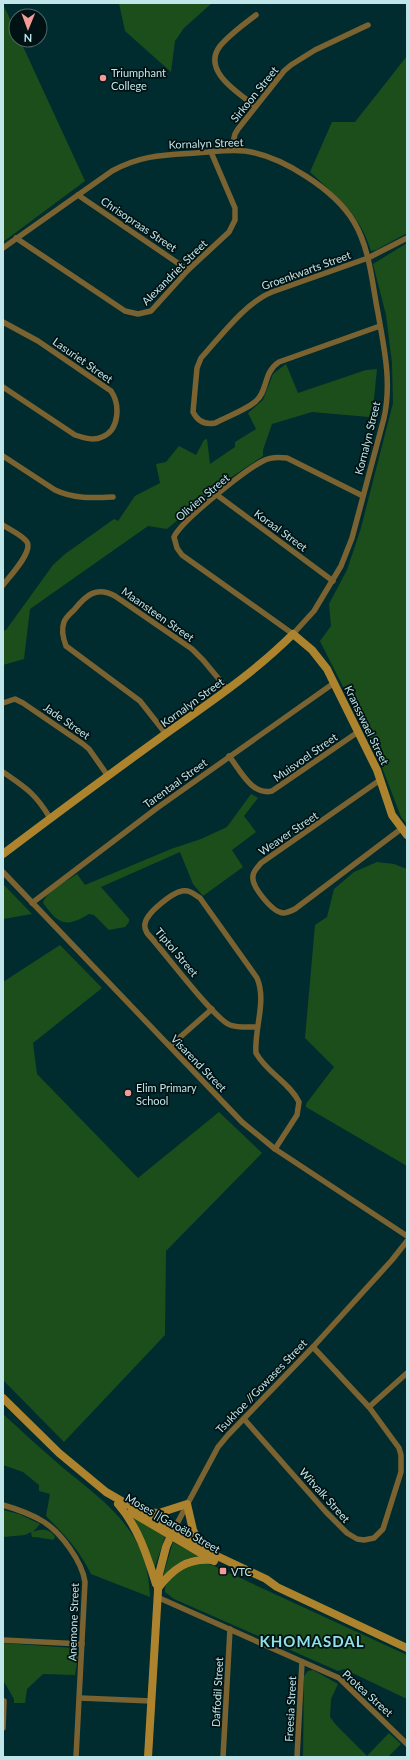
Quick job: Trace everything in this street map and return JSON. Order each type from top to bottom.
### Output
[{"type":"main road","name":"Kransswael Street","points":[[293,634],[312,650],[327,669],[377,770],[392,815],[404,832]]},
{"type":"main road","name":"Kornalyn Street","points":[[3,854],[50,818],[257,668],[293,634]]},
{"type":"main road","name":"Moses ǁGaroëb Street","points":[[3,1398],[59,1453],[106,1492],[118,1504],[172,1534],[266,1579],[277,1587],[407,1648]]},
{"type":"main road","name":"Moses ǁGaroëb Street","points":[[106,1492],[139,1511],[213,1560],[263,1584],[277,1587]]},
{"type":"main road","points":[[118,1504],[125,1512],[139,1537],[147,1556],[157,1588]]},
{"type":"main road","points":[[139,1511],[159,1513],[187,1504],[193,1530],[203,1548]]},
{"type":"main road","name":"Tsukhoe //Gowases Street","points":[[148,1757],[157,1588],[161,1565],[172,1534]]},
{"type":"main road","points":[[157,1588],[173,1570],[182,1564],[213,1560]]},
{"type":"street","points":[[255,106],[227,84],[219,74],[216,60],[218,50],[224,42],[256,15]]},
{"type":"street","name":"Sirkoon Street","points":[[231,150],[235,134],[255,106],[284,71],[302,57],[368,25]]},
{"type":"street","name":"Kornalyn Street","points":[[3,248],[112,171],[136,160],[153,156],[231,150],[244,151],[264,156],[310,178],[337,202],[354,222],[368,258],[385,351],[388,401],[347,550],[333,580],[314,611],[293,634]]},
{"type":"street","name":"Alexandriet Street","points":[[16,238],[131,314],[145,314],[151,311],[188,270],[229,232],[236,220],[235,208],[211,152]]},
{"type":"street","name":"Chrisopraas Street","points":[[78,195],[188,270]]},
{"type":"street","points":[[368,258],[407,238]]},
{"type":"street","name":"Groenkwarts Street","points":[[368,258],[272,292],[262,296],[251,304],[201,358],[197,368],[192,407],[193,412],[196,418],[203,423],[216,423],[257,401],[269,371],[273,365],[380,326]]},
{"type":"street","name":"Lasuriet Street","points":[[3,322],[38,341],[111,391],[116,404],[116,422],[108,434],[102,438],[84,438],[75,435],[3,387]]},
{"type":"street","points":[[3,456],[55,490],[64,494],[84,498],[113,497]]},
{"type":"street","name":"Olivien Street","points":[[293,634],[182,555],[177,548],[174,538],[177,531],[217,495],[262,462],[282,457],[363,496]]},
{"type":"street","name":"Koraal Street","points":[[217,495],[333,580]]},
{"type":"street","points":[[3,526],[25,540],[28,547],[27,554],[3,585]]},
{"type":"street","name":"Maansteen Street","points":[[166,734],[140,701],[66,646],[63,637],[64,621],[86,596],[96,592],[107,592],[115,596],[192,650],[203,660],[228,690]]},
{"type":"street","name":"Tarentaal Street","points":[[32,903],[157,808],[334,684]]},
{"type":"street","name":"Jade Street","points":[[3,703],[15,699],[23,702],[89,749],[108,776]]},
{"type":"street","name":"Muisvoel Street","points":[[230,756],[254,788],[266,793],[272,791],[358,732]]},
{"type":"street","points":[[3,772],[31,792],[40,802],[50,818]]},
{"type":"street","name":"Weaver Street","points":[[380,780],[261,863],[255,870],[252,877],[255,884],[266,902],[275,910],[282,913],[289,912],[404,832]]},
{"type":"street","name":"Visarend Street","points":[[3,872],[242,1122],[275,1149],[407,1236]]},
{"type":"street","name":"Tiptol Street","points":[[257,1027],[230,1025],[212,1009],[147,933],[145,928],[146,919],[152,912],[177,893],[184,891],[192,892],[200,898],[257,978],[261,986],[256,1047],[259,1059],[290,1090],[299,1102],[297,1115],[275,1149]]},
{"type":"street","points":[[170,1046],[212,1009]]},
{"type":"street","name":"Tsukhoe //Gowases Street","points":[[172,1534],[218,1447],[313,1347],[392,1260],[407,1241]]},
{"type":"street","name":"Witvalk Street","points":[[244,1419],[326,1512],[347,1533],[357,1539],[364,1540],[374,1538],[384,1529],[401,1472],[402,1464],[399,1448],[369,1407],[313,1347]]},
{"type":"street","points":[[369,1407],[407,1373]]},
{"type":"street","name":"Anemone Street","points":[[3,1505],[28,1513],[45,1522],[67,1545],[84,1573],[85,1582],[80,1698],[76,1757]]},
{"type":"street","name":"Protea Street","points":[[157,1597],[339,1678],[407,1744]]},
{"type":"street","name":"Daffodil Street","points":[[224,1757],[230,1629]]},
{"type":"street","points":[[3,1640],[82,1644]]},
{"type":"street","name":"Freesia Street","points":[[297,1757],[302,1662]]},
{"type":"street","points":[[80,1698],[151,1702]]},
{"type":"street","points":[[3,1728],[4,1701]]},
{"type":"green space","points":[[119,3],[212,3],[184,28],[175,41],[171,72],[125,31]]},
{"type":"green space","points":[[3,4],[8,15],[8,48],[24,48],[85,181],[3,242]]},
{"type":"green space","points":[[407,56],[407,233],[376,250],[371,251],[361,227],[354,216],[338,198],[310,172],[332,122],[355,122]]},
{"type":"green space","points":[[407,243],[407,824],[401,817],[377,754],[320,641],[331,626],[329,604],[347,570],[361,528],[393,403],[392,363],[386,315],[373,264]]},
{"type":"green space","points":[[286,364],[298,393],[366,370],[377,369],[374,399],[369,417],[312,412],[272,424],[263,450],[263,456],[218,486],[167,529],[148,526],[30,609],[24,659],[3,665],[3,631],[6,630],[53,565],[65,554],[114,519],[118,521],[135,496],[160,483],[156,464],[166,462],[179,446],[196,455],[204,440],[207,439],[210,464],[235,447],[235,442],[256,429],[248,413],[263,400],[273,374]]},
{"type":"green space","points":[[251,794],[258,798],[244,816],[256,832],[232,850],[243,867],[203,896],[193,884],[180,852],[101,887],[129,919],[129,922],[125,927],[109,930],[94,915],[89,914],[74,921],[63,922],[54,916],[43,903],[52,891],[77,874],[85,885],[171,849],[201,839],[227,827]]},
{"type":"green space","points":[[377,862],[394,864],[407,869],[407,1166],[306,1107],[306,1104],[334,1067],[305,1038],[315,925],[327,917],[334,889],[354,872]]},
{"type":"green space","points":[[3,884],[32,914],[3,919]]},
{"type":"green space","points":[[60,945],[102,988],[33,1043],[37,1074],[138,1178],[219,1112],[262,1153],[166,1251],[165,1335],[64,1442],[3,1380],[3,982]]},
{"type":"green space","points":[[3,1414],[119,1517],[136,1542],[145,1561],[150,1597],[91,1574],[71,1543],[46,1516],[50,1494],[39,1491],[39,1485],[23,1472],[3,1465]]},
{"type":"green space","points":[[3,1510],[19,1514],[40,1524],[33,1532],[46,1530],[51,1532],[55,1537],[53,1540],[32,1537],[31,1532],[25,1535],[3,1537]]},
{"type":"green space","points":[[127,1512],[165,1537],[154,1569]]},
{"type":"green space","points":[[173,1542],[198,1556],[177,1564],[169,1570],[162,1579]]},
{"type":"green space","points":[[203,1563],[212,1565],[407,1655],[407,1699],[344,1669],[338,1671],[174,1599],[165,1592],[165,1588],[169,1580],[176,1573],[187,1566]]},
{"type":"green space","points":[[3,1643],[73,1648],[78,1656],[75,1675],[43,1674],[27,1689],[25,1703],[14,1703],[14,1699],[3,1680]]},
{"type":"green space","points":[[313,1670],[338,1684],[331,1699],[330,1717],[368,1757],[303,1757],[304,1676],[308,1671]]},
{"type":"green space","points":[[389,1733],[401,1744],[388,1757],[367,1756]]},
{"type":"place","name":"Triumphant College","points":[[103,78]]},
{"type":"place","name":"Elim Primary School","points":[[128,1093]]},
{"type":"place","name":"VTC","points":[[223,1571]]},
{"type":"district","name":"KHOMASDAL","points":[[312,1641]]}]
